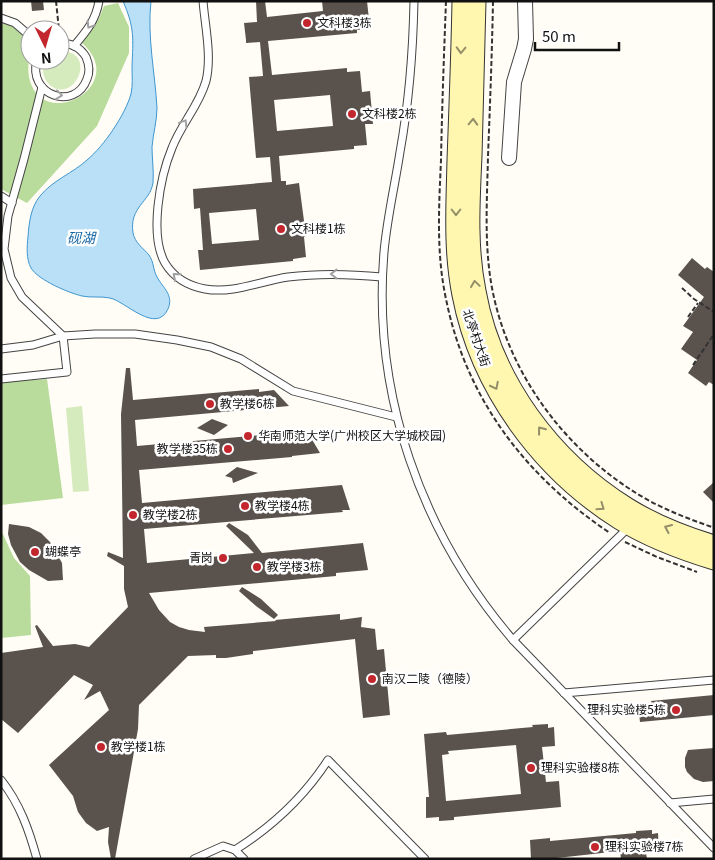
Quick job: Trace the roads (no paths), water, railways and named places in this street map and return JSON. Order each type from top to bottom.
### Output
[{"type":"main road","name":"北亭村大街","points":[[462,1],[456,241],[462,295],[470,326],[497,392],[529,439],[552,465],[581,492],[630,526],[663,542],[714,560]]},
{"type":"main road","name":"北亭村大街","points":[[476,1],[470,240],[476,292],[496,355],[510,385],[532,419],[562,455],[590,481],[628,508],[669,529],[713,536]]},
{"type":"street","points":[[508,158],[514,82],[526,39],[525,1]]},
{"type":"lane","points":[[74,46],[91,26],[97,12],[98,1]]},
{"type":"lane","points":[[203,1],[207,52],[206,77],[200,98],[171,149],[159,202],[159,246],[165,263],[175,276],[182,281],[197,287],[216,290],[234,289],[272,280],[302,276],[334,274],[382,277]]},
{"type":"lane","points":[[414,1],[412,68],[402,143],[387,224],[382,277],[385,350],[396,417],[419,488],[447,547],[489,613],[714,848]]},
{"type":"lane","points":[[1,18],[15,23],[20,27]]},
{"type":"lane","points":[[36,70],[42,88],[53,95],[63,97],[72,95],[84,86],[89,73],[85,55],[70,45]]},
{"type":"lane","points":[[1,379],[67,372],[63,336],[22,297],[12,278],[6,258],[4,242],[8,216],[42,88]]},
{"type":"lane","points":[[1,196],[12,202]]},
{"type":"lane","points":[[1,349],[33,345],[63,336],[135,334],[193,343],[218,349],[241,359],[293,391],[396,417]]},
{"type":"lane","points":[[513,640],[630,526]]},
{"type":"lane","points":[[564,693],[714,680]]},
{"type":"lane","points":[[235,850],[262,832],[284,813],[301,796],[328,760],[425,859]]},
{"type":"lane","points":[[1,780],[18,804],[25,818],[37,859]]},
{"type":"lane","points":[[670,803],[714,799]]},
{"type":"lane","points":[[194,859],[223,846],[235,850],[244,859]]},
{"type":"water","name":"砚湖","points":[[123,1],[151,1],[151,41],[157,108],[152,147],[153,183],[151,190],[134,217],[133,233],[136,240],[151,258],[159,281],[169,296],[168,309],[163,316],[156,319],[148,318],[110,298],[82,296],[54,285],[35,273],[29,264],[28,257],[27,244],[30,220],[37,200],[51,185],[94,154],[113,130],[131,94],[133,41],[130,19]]},
{"type":"place","name":"文科楼3栋","points":[[307,23]]},
{"type":"place","name":"文科楼2栋","points":[[352,114]]},
{"type":"place","name":"文科楼1栋","points":[[281,229]]},
{"type":"place","name":"教学楼6栋","points":[[210,404]]},
{"type":"place","name":"华南师范大学(广州校区大学城校园)","points":[[248,436]]},
{"type":"place","name":"教学楼35栋","points":[[228,449]]},
{"type":"place","name":"教学楼4栋","points":[[245,506]]},
{"type":"place","name":"教学楼2栋","points":[[133,515]]},
{"type":"place","name":"蝴蝶亭","points":[[35,552]]},
{"type":"place","name":"青岗","points":[[223,558]]},
{"type":"place","name":"教学楼3栋","points":[[257,567]]},
{"type":"place","name":"南汉二陵（德陵）","points":[[372,679]]},
{"type":"place","name":"理科实验楼5栋","points":[[676,710]]},
{"type":"place","name":"教学楼1栋","points":[[101,747]]},
{"type":"place","name":"理科实验楼8栋","points":[[531,768]]},
{"type":"place","name":"理科实验楼7栋","points":[[595,847]]}]
